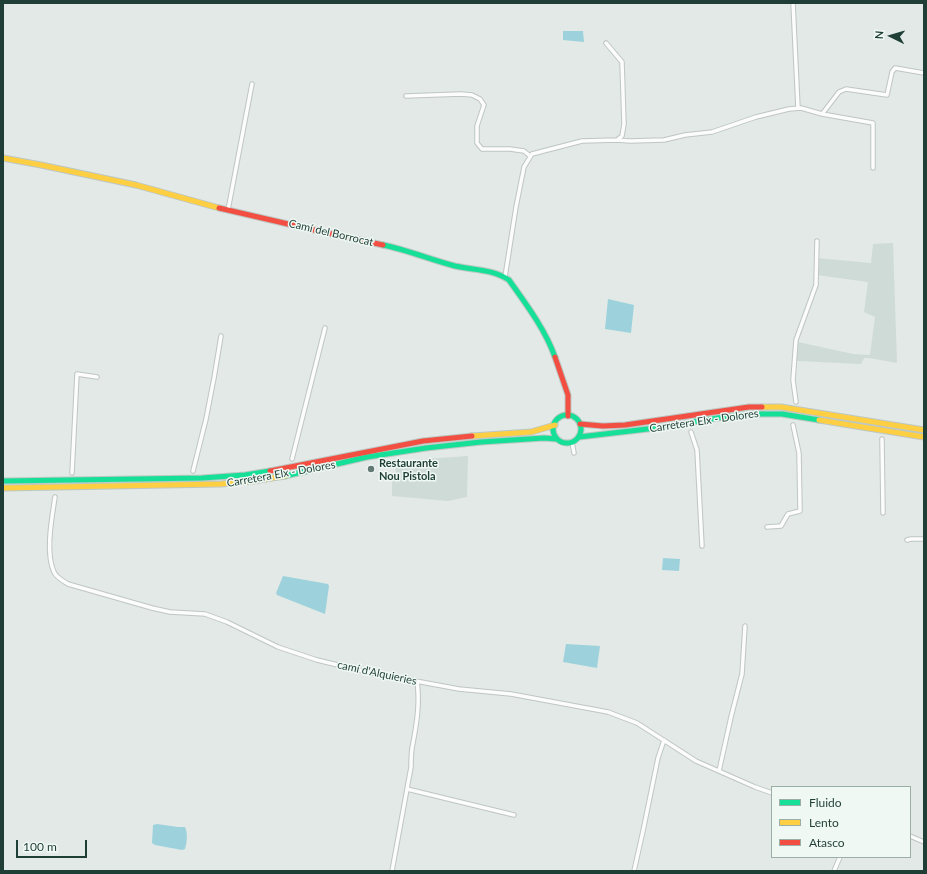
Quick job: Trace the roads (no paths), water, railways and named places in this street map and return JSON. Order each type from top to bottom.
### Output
[{"type":"main road","name":"Camí del Borrocat","points":[[3,158],[136,185],[228,210],[397,248],[456,266],[502,275],[509,280],[522,297],[552,348],[568,395],[568,416]]},
{"type":"main road","name":"Carretera Elx - Dolores","points":[[580,424],[603,426],[625,425],[762,406],[781,407],[924,430]]},
{"type":"main road","name":"Carretera Elx - Dolores","points":[[579,437],[667,426],[743,414],[765,413],[782,414],[924,437]]},
{"type":"main road","points":[[568,416],[576,419],[580,424],[581,430],[579,437],[572,442],[565,443],[557,438],[554,432],[557,420],[561,417],[568,416]]},
{"type":"main road","name":"Carretera Elx - Dolores","points":[[3,481],[195,478],[245,475],[424,441],[489,434],[531,432],[555,425]]},
{"type":"main road","name":"Carretera Elx - Dolores","points":[[3,488],[221,484],[284,476],[367,457],[426,448],[495,441],[557,438]]},
{"type":"street","points":[[793,3],[798,108]]},
{"type":"street","points":[[606,43],[622,62],[624,124],[622,136],[616,140]]},
{"type":"street","points":[[822,114],[839,92],[846,88],[887,95],[892,72],[895,68],[924,73]]},
{"type":"street","points":[[228,210],[252,84]]},
{"type":"street","points":[[406,96],[472,95],[480,99],[484,105],[477,126],[476,143],[482,149],[510,149],[524,151],[530,156]]},
{"type":"street","points":[[506,278],[516,207],[524,167],[532,154],[582,141],[664,140],[685,135],[712,132],[756,117],[801,108],[822,114],[873,123],[873,168]]},
{"type":"street","points":[[796,402],[793,380],[796,340],[816,284],[817,241]]},
{"type":"street","points":[[292,459],[325,328]]},
{"type":"street","points":[[193,471],[206,419],[221,336]]},
{"type":"street","points":[[72,473],[77,374],[97,377]]},
{"type":"street","points":[[767,527],[781,526],[788,514],[800,512],[799,453],[793,425]]},
{"type":"street","points":[[691,432],[697,450],[702,546]]},
{"type":"street","points":[[882,439],[883,513]]},
{"type":"street","points":[[572,442],[574,453]]},
{"type":"street","name":"camí d'Alquieries","points":[[55,497],[50,532],[50,559],[54,573],[68,584],[164,611],[205,614],[227,622],[278,647],[317,660],[368,672],[459,689],[511,694],[608,712],[637,723],[696,761],[771,793]]},
{"type":"street","points":[[907,540],[924,539]]},
{"type":"street","points":[[719,771],[742,674],[746,626]]},
{"type":"street","points":[[392,871],[408,789],[412,743],[415,735],[418,712],[417,681]]},
{"type":"street","points":[[634,871],[658,758],[664,740]]},
{"type":"street","points":[[408,789],[514,815]]},
{"type":"street","points":[[911,836],[924,842]]},
{"type":"street","points":[[834,871],[840,858]]},
{"type":"water","points":[[563,31],[583,31],[584,42],[563,40]]},
{"type":"water","points":[[608,299],[634,305],[631,333],[605,329]]},
{"type":"water","points":[[663,558],[680,559],[679,571],[662,570]]},
{"type":"water","points":[[283,576],[328,584],[325,614],[277,595],[276,593]]},
{"type":"water","points":[[566,644],[600,646],[597,668],[563,662]]},
{"type":"water","points":[[157,824],[185,827],[187,838],[185,849],[182,850],[155,845],[152,843],[153,825]]},
{"type":"place","name":"Restaurante Nou Pistola","points":[[371,469]]}]
